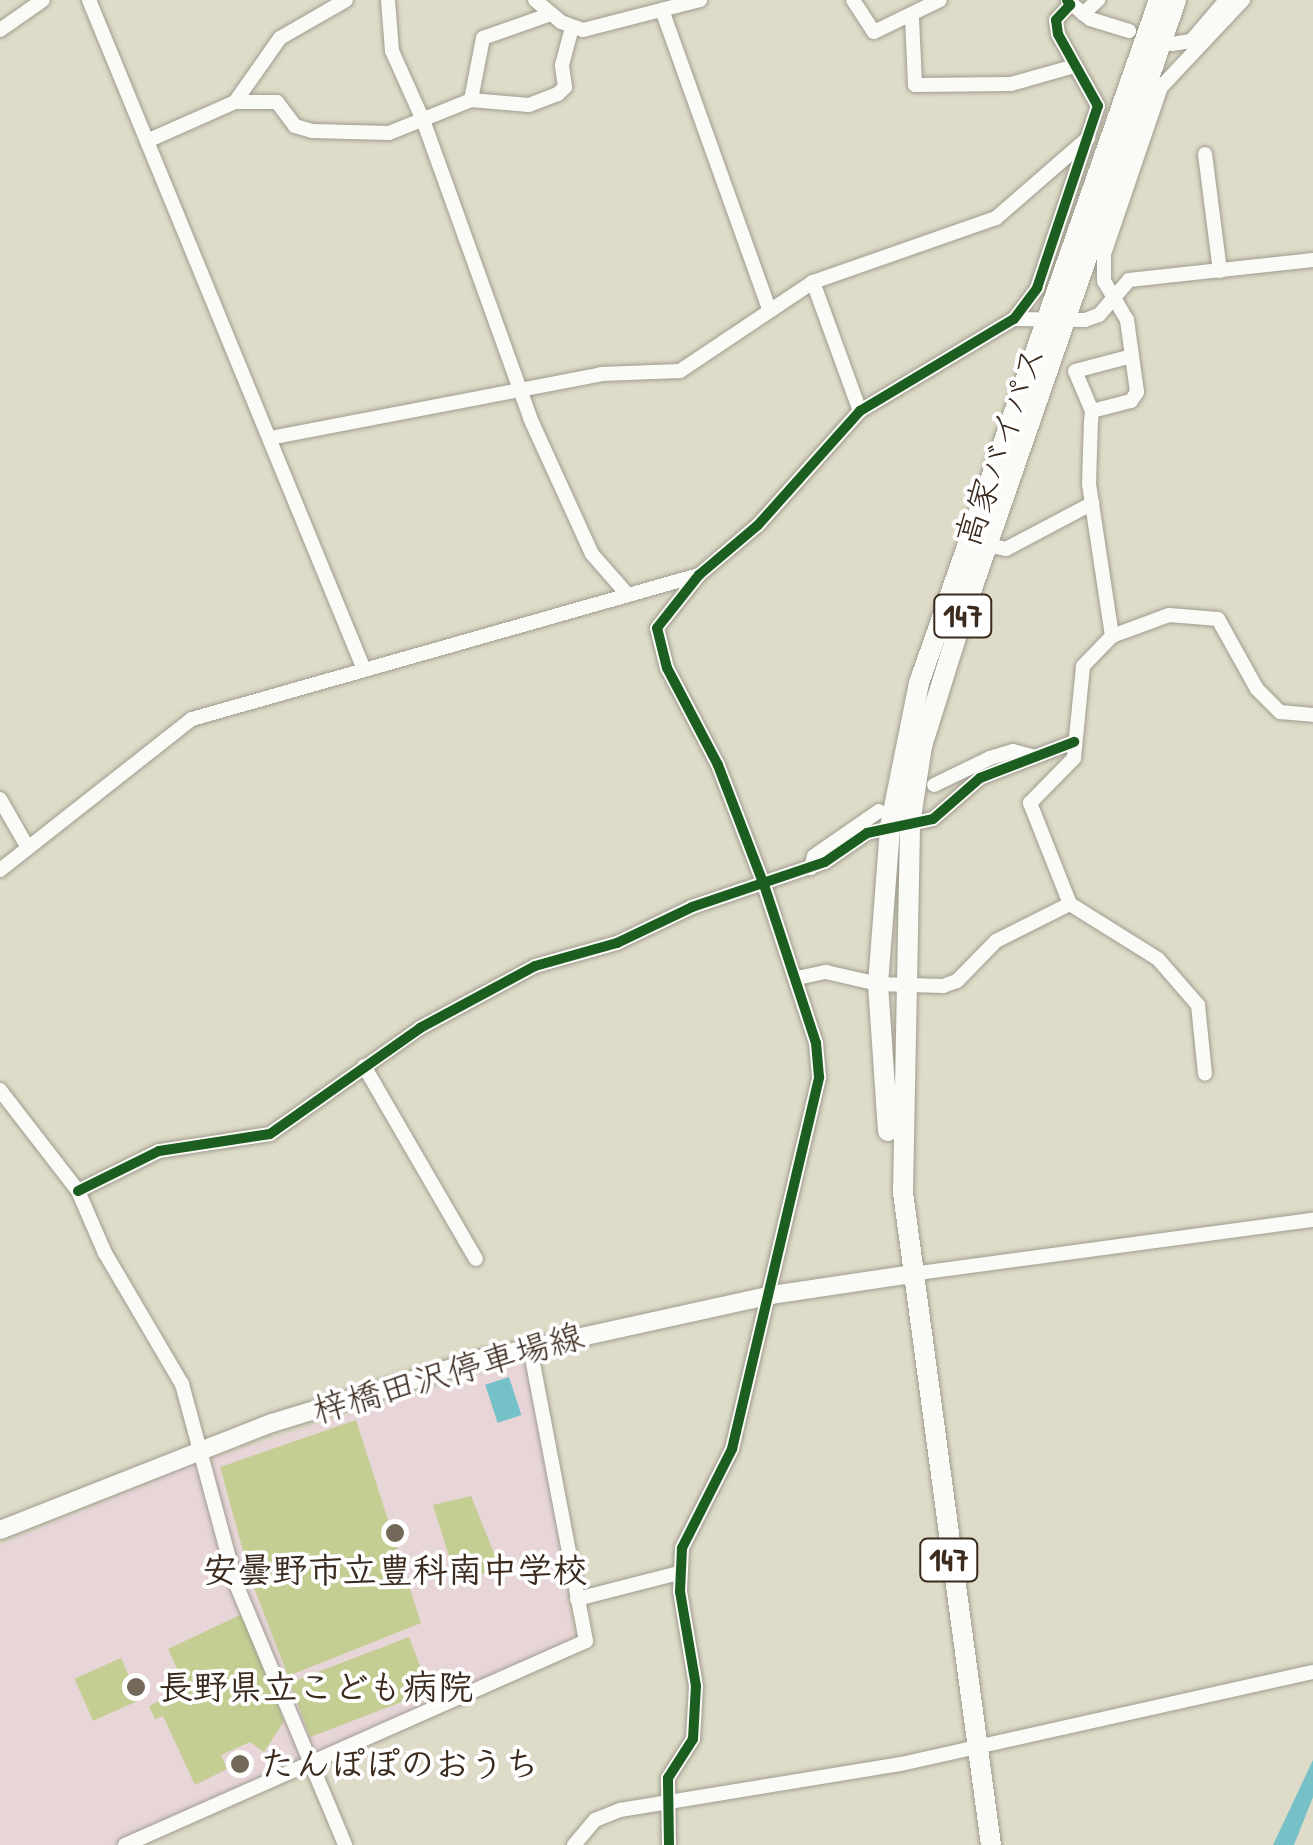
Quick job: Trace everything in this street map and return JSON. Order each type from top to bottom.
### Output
[{"type":"highway","name":"高家バイパス","points":[[991,1845],[912,1267],[901,1154],[902,986],[893,821],[922,746],[1054,319],[1159,0]]},
{"type":"highway","name":"高家バイパス","points":[[912,1267],[890,1159],[878,984],[893,821],[919,684],[1176,0]]},
{"type":"main road","name":"梓橋田沢停車場線","points":[[0,1530],[199,1450],[530,1346],[912,1267]]},
{"type":"street","points":[[0,30],[43,0]]},
{"type":"street","points":[[89,0],[363,667]]},
{"type":"street","points":[[235,102],[280,38],[346,0]]},
{"type":"street","points":[[388,0],[392,52],[423,120],[520,392],[592,554],[628,594]]},
{"type":"street","points":[[535,0],[572,28],[595,29],[667,5],[700,0]]},
{"type":"street","points":[[853,0],[874,32],[912,18],[940,0]]},
{"type":"street","points":[[669,1845],[667,1803],[671,1769],[693,1740],[696,1686],[679,1572],[690,1526],[732,1448],[772,1294],[820,1077],[797,978],[764,885],[658,637],[661,620],[700,574],[758,524],[860,411],[1014,319],[1036,288],[1098,106],[1072,66],[1056,20],[1074,6],[1098,0]]},
{"type":"street","points":[[1172,44],[1191,40],[1226,0]]},
{"type":"street","points":[[1092,411],[1136,398],[1127,320],[1111,299],[1104,254],[1161,87],[1243,0]]},
{"type":"street","points":[[667,5],[769,308]]},
{"type":"street","points":[[1074,6],[1129,31]]},
{"type":"street","points":[[471,100],[483,38],[551,14]]},
{"type":"street","points":[[912,18],[915,85],[1010,84],[1072,66]]},
{"type":"street","points":[[147,141],[235,102],[277,102],[296,126],[312,131],[389,133],[471,100],[529,106],[565,87],[562,65],[572,28]]},
{"type":"street","points":[[270,438],[601,374],[680,371],[813,282],[996,218],[1088,138]]},
{"type":"street","points":[[1205,154],[1220,271]]},
{"type":"street","points":[[1014,319],[1099,315],[1129,280],[1313,260]]},
{"type":"street","points":[[813,282],[860,411]]},
{"type":"street","points":[[1112,636],[1092,503],[1092,411],[1076,372],[1132,356]]},
{"type":"street","points":[[986,545],[1006,548],[1092,503]]},
{"type":"street","points":[[0,870],[192,719],[363,667],[700,574]]},
{"type":"street","points":[[1205,1074],[1198,1005],[1158,958],[1070,904],[1030,812],[1035,797],[1074,758],[1083,666],[1112,636],[1170,615],[1218,619],[1257,689],[1280,712],[1313,715]]},
{"type":"street","points":[[78,1191],[159,1152],[252,1142],[420,1028],[535,966],[617,944],[692,906],[811,868],[866,833],[893,821],[933,819],[970,784],[1074,742]]},
{"type":"street","points":[[934,785],[1013,751],[1032,756]]},
{"type":"street","points":[[0,799],[28,848]]},
{"type":"street","points":[[797,978],[826,972],[902,986],[957,982],[996,941],[1070,904]]},
{"type":"street","points":[[364,1066],[476,1259]]},
{"type":"street","points":[[0,1090],[78,1191],[105,1254],[182,1384],[236,1584],[307,1763],[345,1845]]},
{"type":"street","points":[[912,1267],[1313,1220]]},
{"type":"street","points":[[126,1845],[578,1648],[586,1641],[530,1346]]},
{"type":"street","points":[[577,1599],[679,1572]]},
{"type":"street","points":[[574,1845],[606,1813],[978,1748],[1313,1672]]},
{"type":"shaded area","name":"安曇野市立豊科南中学校","points":[[522,1359],[528,1362],[576,1643],[314,1756],[238,1580],[211,1465],[215,1457]]},
{"type":"shaded area","name":"長野県立こども病院","points":[[198,1462],[229,1582],[301,1759],[117,1845],[0,1845],[0,1545]]},
{"type":"green space","points":[[356,1420],[421,1623],[288,1676],[251,1580],[220,1467]]},
{"type":"green space","points":[[471,1496],[500,1568],[457,1582],[433,1505]]},
{"type":"green space","points":[[242,1614],[284,1721],[264,1752],[250,1742],[221,1755],[227,1769],[195,1785],[163,1716],[155,1719],[149,1706],[186,1688],[168,1649]]},
{"type":"green space","points":[[409,1637],[430,1691],[310,1737],[290,1683]]},
{"type":"green space","points":[[121,1658],[140,1700],[93,1721],[74,1679]]},
{"type":"water","points":[[509,1377],[521,1415],[498,1423],[485,1385]]},
{"type":"water","points":[[1313,1760],[1313,1797],[1294,1845],[1273,1845]]},
{"type":"cycle path","points":[[669,1845],[668,1778],[693,1739],[696,1686],[680,1591],[682,1548],[732,1449],[819,1077],[816,1043],[764,885],[718,765],[667,668],[657,628],[699,575],[758,525],[860,411],[1014,319],[1037,288],[1098,106],[1058,34],[1056,20],[1070,5],[1067,0]]},
{"type":"cycle path","points":[[78,1191],[159,1151],[270,1134],[420,1028],[535,966],[617,943],[692,907],[825,862],[867,833],[933,819],[980,778],[1074,742]]},
{"type":"place","name":"安曇野市立豊科南中学校","points":[[395,1533]]},
{"type":"place","name":"長野県立こども病院","points":[[136,1687]]},
{"type":"place","name":"たんぽぽのおうち","points":[[240,1764]]}]
